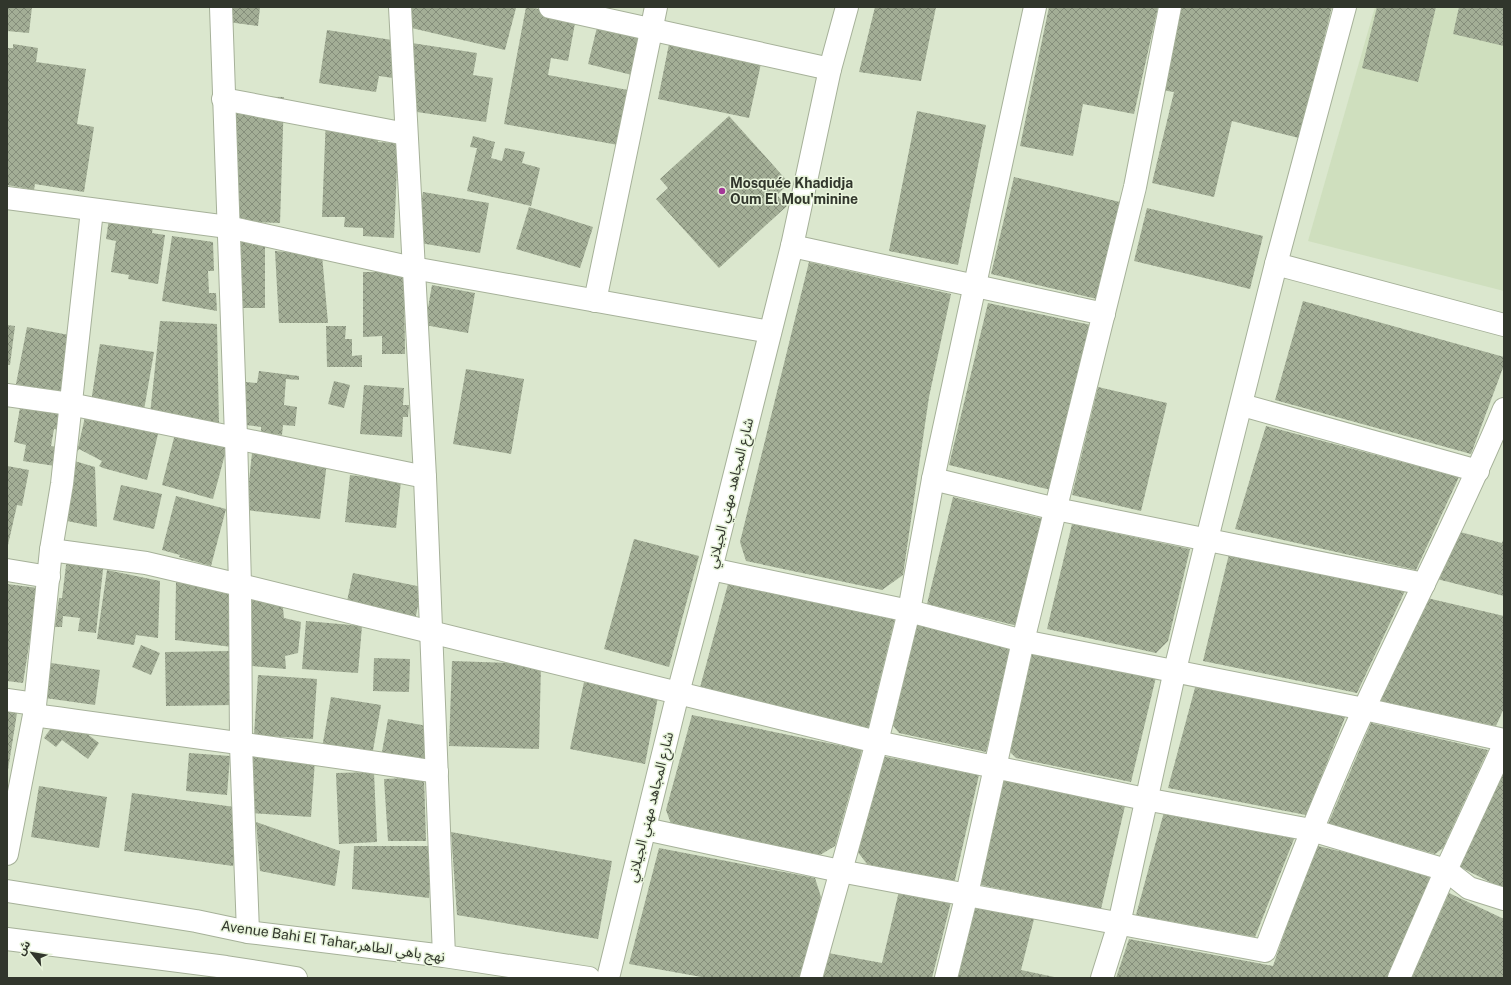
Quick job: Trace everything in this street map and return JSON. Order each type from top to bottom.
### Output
[{"type":"street","points":[[221,7],[223,99],[236,437],[240,585],[241,745],[248,932]]},
{"type":"street","points":[[400,7],[425,477],[444,956]]},
{"type":"street","points":[[550,7],[830,69]]},
{"type":"street","points":[[595,301],[656,7]]},
{"type":"street","name":"شارع المجاهد مهني الجيلاني","points":[[608,978],[678,693],[711,569],[792,246],[830,69],[847,7]]},
{"type":"street","points":[[811,978],[877,742],[909,611],[933,479],[1035,7]]},
{"type":"street","points":[[946,978],[1023,641],[1135,187],[1170,7]]},
{"type":"street","points":[[1102,978],[1119,924],[1145,799],[1207,539],[1242,405],[1276,264],[1345,7]]},
{"type":"street","points":[[223,99],[406,134]]},
{"type":"street","points":[[7,198],[228,227],[413,268],[770,332]]},
{"type":"street","points":[[7,850],[34,710],[51,550],[62,484],[92,210]]},
{"type":"street","points":[[792,246],[1104,314]]},
{"type":"street","points":[[1276,264],[1504,325]]},
{"type":"street","points":[[7,395],[70,404],[425,477]]},
{"type":"street","points":[[1242,405],[1478,470]]},
{"type":"street","points":[[645,829],[840,870],[1265,951],[1311,830],[1364,709],[1478,470],[1504,408]]},
{"type":"street","points":[[933,479],[1056,509],[1424,584]]},
{"type":"street","points":[[51,550],[146,563],[877,742],[1145,799],[1311,830],[1446,870],[1469,888],[1504,899]]},
{"type":"street","points":[[711,569],[909,611],[1023,641],[1175,670],[1504,740]]},
{"type":"street","points":[[7,570],[49,577]]},
{"type":"street","points":[[7,700],[34,710],[241,745],[338,756],[437,772]]},
{"type":"street","points":[[1399,978],[1446,870],[1504,745]]},
{"type":"street","name":"Avenue Bahi El Tahar,نهج باهي الطاهر","points":[[7,891],[196,921],[248,932],[444,956],[589,978]]},
{"type":"street","points":[[7,939],[226,967],[296,978]]},
{"type":"shaded area","points":[[1375,7],[1504,7],[1504,291],[1308,241]]},
{"type":"building","points":[[7,7],[32,7],[29,33],[7,31]]},
{"type":"building","points":[[230,7],[260,7],[258,26],[228,22]]},
{"type":"building","points":[[408,7],[516,8],[505,50],[403,26]]},
{"type":"building","points":[[526,7],[559,12],[578,7],[568,61],[551,58],[548,75],[628,90],[618,145],[504,124]]},
{"type":"building","points":[[602,7],[633,14],[628,34],[646,38],[636,76],[588,64]]},
{"type":"building","points":[[875,7],[936,7],[921,81],[859,72]]},
{"type":"building","points":[[1049,7],[1158,7],[1134,114],[1083,104],[1073,156],[1020,146]]},
{"type":"building","points":[[1180,7],[1332,7],[1299,138],[1232,121],[1214,197],[1152,183],[1174,92],[1161,90]]},
{"type":"building","points":[[1377,7],[1436,7],[1418,82],[1362,68]]},
{"type":"building","points":[[1459,7],[1504,7],[1504,46],[1453,34]]},
{"type":"building","points":[[327,30],[477,53],[473,75],[493,78],[486,122],[410,111],[414,81],[379,76],[376,92],[319,83]]},
{"type":"building","points":[[670,39],[762,59],[749,118],[658,99]]},
{"type":"building","points":[[13,44],[38,48],[36,62],[86,69],[77,124],[94,127],[84,192],[35,184],[34,190],[7,185],[7,48],[13,48]]},
{"type":"building","points":[[231,96],[284,97],[280,223],[227,221]]},
{"type":"building","points":[[917,111],[986,125],[958,265],[889,251]]},
{"type":"building","name":"Mosquée Khadidja Oum El Mou'minine","points":[[729,116],[789,183],[777,195],[787,206],[719,268],[656,199],[668,188],[660,179]]},
{"type":"building","points":[[326,117],[379,119],[378,142],[398,143],[394,238],[363,236],[363,228],[344,227],[345,217],[322,217]]},
{"type":"building","points":[[473,136],[495,142],[491,158],[502,161],[505,148],[525,152],[522,163],[540,168],[531,206],[467,191],[477,148],[470,147]]},
{"type":"building","points":[[1014,177],[1120,202],[1097,299],[991,274]]},
{"type":"building","points":[[423,192],[489,203],[480,253],[414,242]]},
{"type":"building","points":[[529,207],[593,227],[580,268],[516,249]]},
{"type":"building","points":[[1147,208],[1263,236],[1250,289],[1134,261]]},
{"type":"building","points":[[109,219],[153,226],[152,233],[165,235],[158,284],[128,279],[129,275],[111,272],[116,241],[106,239]]},
{"type":"building","points":[[172,236],[213,242],[214,271],[208,271],[209,293],[216,293],[217,311],[162,301]]},
{"type":"building","points":[[234,238],[252,238],[252,245],[265,245],[265,308],[243,308],[243,295],[235,295]]},
{"type":"building","points":[[275,251],[322,255],[328,323],[279,323]]},
{"type":"building","points":[[809,262],[951,294],[929,397],[903,575],[882,590],[746,561],[740,542]]},
{"type":"building","points":[[363,272],[404,272],[405,354],[382,354],[382,336],[363,337]]},
{"type":"building","points":[[432,285],[475,293],[468,333],[425,325]]},
{"type":"building","points":[[1303,301],[1504,357],[1504,365],[1471,454],[1275,400]]},
{"type":"building","points":[[988,303],[1091,325],[1051,490],[949,465]]},
{"type":"building","points":[[160,321],[217,324],[219,425],[150,414]]},
{"type":"building","points":[[7,325],[15,326],[10,365],[7,365]]},
{"type":"building","points":[[326,326],[346,326],[345,339],[352,339],[352,356],[362,355],[362,367],[327,367]]},
{"type":"building","points":[[27,327],[74,336],[63,393],[16,384]]},
{"type":"building","points":[[100,344],[154,352],[144,410],[91,402]]},
{"type":"building","points":[[466,369],[524,379],[511,454],[453,444]]},
{"type":"building","points":[[259,371],[299,376],[299,380],[286,379],[284,405],[297,407],[295,426],[283,425],[282,435],[261,433],[261,427],[238,424],[243,407],[246,382],[257,383]]},
{"type":"building","points":[[334,381],[350,385],[344,408],[328,404]]},
{"type":"building","points":[[364,385],[404,388],[403,405],[409,405],[408,417],[403,417],[402,437],[360,434]]},
{"type":"building","points":[[1098,387],[1167,403],[1141,511],[1072,495]]},
{"type":"building","points":[[21,402],[64,409],[61,430],[54,429],[51,446],[58,447],[55,466],[23,461],[26,445],[14,442]]},
{"type":"building","points":[[85,417],[158,434],[147,480],[103,468],[99,466],[102,461],[79,449],[77,452]]},
{"type":"building","points":[[177,426],[228,443],[213,499],[162,485]]},
{"type":"building","points":[[1266,426],[1459,477],[1416,570],[1235,529]]},
{"type":"building","points":[[252,453],[327,462],[320,519],[246,510]]},
{"type":"building","points":[[71,460],[95,467],[97,527],[57,519]]},
{"type":"building","points":[[7,466],[29,470],[22,506],[17,505],[8,545],[7,545]]},
{"type":"building","points":[[350,475],[401,481],[396,528],[345,522]]},
{"type":"building","points":[[121,485],[162,494],[154,529],[113,520]]},
{"type":"building","points":[[176,496],[226,509],[211,566],[179,557],[180,555],[162,550]]},
{"type":"building","points":[[953,497],[1044,519],[1018,626],[927,604]]},
{"type":"building","points":[[1072,524],[1190,549],[1168,641],[1156,653],[1047,629]]},
{"type":"building","points":[[1460,532],[1502,543],[1504,537],[1504,596],[1437,579]]},
{"type":"building","points":[[634,539],[699,556],[669,667],[604,649]]},
{"type":"building","points":[[1229,554],[1405,591],[1357,693],[1203,661]]},
{"type":"building","points":[[67,557],[104,561],[96,633],[78,631],[80,618],[63,616],[62,627],[55,627],[59,598],[62,598]]},
{"type":"building","points":[[107,570],[160,581],[158,638],[136,635],[134,645],[97,639]]},
{"type":"building","points":[[353,573],[422,587],[415,620],[346,606]]},
{"type":"building","points":[[176,582],[230,589],[232,647],[175,640]]},
{"type":"building","points":[[7,584],[38,588],[23,683],[7,681]]},
{"type":"building","points":[[728,584],[895,618],[868,729],[699,691]]},
{"type":"building","points":[[251,595],[282,599],[284,618],[301,622],[298,653],[285,656],[286,669],[252,666]]},
{"type":"building","points":[[1427,598],[1504,616],[1504,708],[1496,726],[1379,701]]},
{"type":"building","points":[[306,621],[362,626],[358,673],[302,669]]},
{"type":"building","points":[[916,624],[1011,647],[986,752],[899,733],[891,723]]},
{"type":"building","points":[[141,645],[160,653],[151,675],[132,667]]},
{"type":"building","points":[[233,651],[234,705],[166,706],[165,652]]},
{"type":"building","points":[[1033,651],[1156,677],[1131,782],[1016,758],[1008,750]]},
{"type":"building","points":[[374,658],[410,659],[409,692],[373,691]]},
{"type":"building","points":[[452,661],[541,664],[539,749],[449,746]]},
{"type":"building","points":[[51,663],[100,670],[95,705],[45,698]]},
{"type":"building","points":[[258,675],[317,679],[313,739],[254,735]]},
{"type":"building","points":[[584,682],[658,697],[645,764],[570,749]]},
{"type":"building","points":[[1196,684],[1346,715],[1306,815],[1168,788]]},
{"type":"building","points":[[331,697],[381,705],[372,756],[322,748]]},
{"type":"building","points":[[7,711],[17,713],[8,770],[7,770]]},
{"type":"building","points":[[61,714],[99,743],[88,759],[62,740],[56,747],[44,738]]},
{"type":"building","points":[[692,715],[862,750],[835,846],[820,855],[671,824],[666,810]]},
{"type":"building","points":[[388,719],[433,727],[426,765],[381,757]]},
{"type":"building","points":[[1371,723],[1488,750],[1443,848],[1435,854],[1328,824]]},
{"type":"building","points":[[247,751],[315,760],[311,817],[252,813]]},
{"type":"building","points":[[189,753],[230,756],[227,795],[186,791]]},
{"type":"building","points":[[882,756],[979,775],[954,884],[867,864],[857,851]]},
{"type":"building","points":[[1504,769],[1504,889],[1460,867]]},
{"type":"building","points":[[374,772],[377,842],[339,844],[336,773]]},
{"type":"building","points":[[424,777],[426,841],[388,841],[384,779]]},
{"type":"building","points":[[1001,780],[1125,806],[1101,909],[976,884]]},
{"type":"building","points":[[39,786],[107,797],[99,848],[31,837]]},
{"type":"building","points":[[132,793],[242,808],[233,866],[124,851]]},
{"type":"building","points":[[1164,812],[1292,834],[1294,839],[1255,937],[1136,915]]},
{"type":"building","points":[[256,822],[340,851],[335,886],[260,871]]},
{"type":"building","points":[[451,832],[612,861],[598,939],[457,915]]},
{"type":"building","points":[[354,846],[432,846],[429,898],[352,889]]},
{"type":"building","points":[[1318,846],[1427,872],[1431,881],[1389,978],[1116,978],[1129,939],[1273,966],[1297,896]]},
{"type":"building","points":[[659,848],[815,878],[821,897],[800,978],[707,978],[629,964]]},
{"type":"building","points":[[899,891],[951,902],[932,978],[822,978],[828,953],[882,963]]},
{"type":"building","points":[[1449,893],[1504,919],[1504,978],[1411,978]]},
{"type":"building","points":[[971,906],[1034,919],[1021,970],[1059,978],[954,978]]},
{"type":"place","name":"Mosquée Khadidja Oum El Mou'minine","points":[[722,191]]}]
